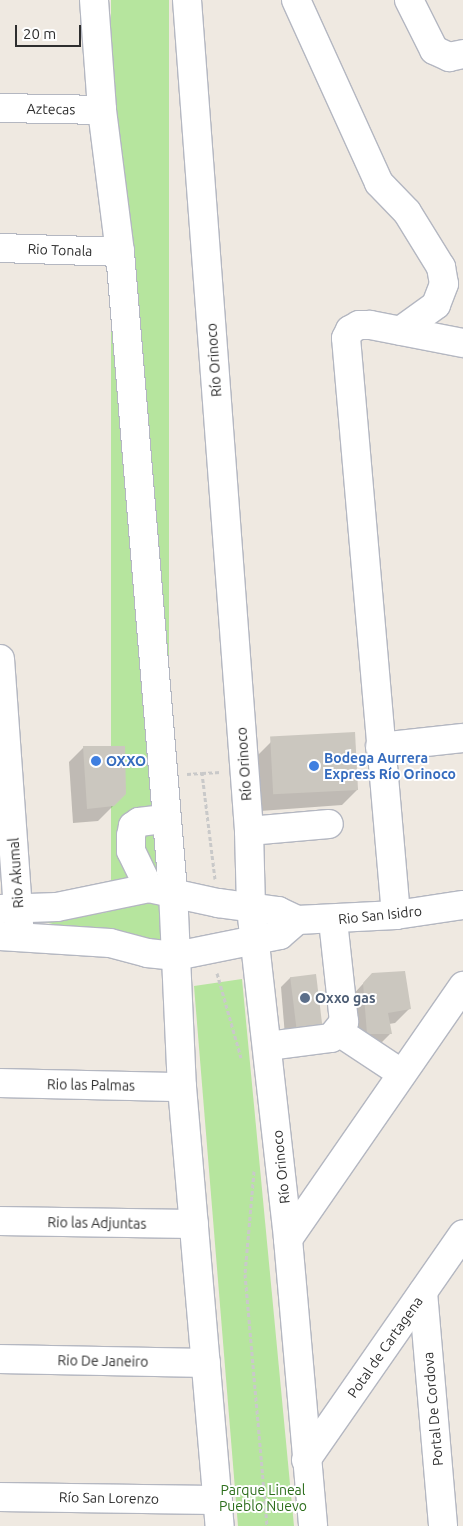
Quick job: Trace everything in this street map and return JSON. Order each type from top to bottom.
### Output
[{"type":"street","points":[[94,0],[102,110],[120,252],[166,819],[161,890],[176,956],[182,1087],[219,1513]]},
{"type":"street","name":"Río Orinoco","points":[[187,0],[249,831],[251,908],[268,1046],[288,1239],[313,1526]]},
{"type":"street","points":[[296,0],[378,183],[407,212],[441,266],[444,284],[436,305],[400,331]]},
{"type":"street","points":[[408,0],[434,50],[449,57],[463,54]]},
{"type":"street","name":"Aztecas","points":[[0,108],[102,110]]},
{"type":"street","name":"Rio Tonala","points":[[0,248],[120,252]]},
{"type":"street","points":[[396,915],[346,338],[350,330],[359,325],[463,343]]},
{"type":"street","name":"Rio Akumal","points":[[0,659],[10,936]]},
{"type":"street","points":[[380,747],[463,738]]},
{"type":"street","points":[[161,890],[131,851],[130,836],[133,826],[139,822],[166,819]]},
{"type":"street","points":[[249,831],[329,824]]},
{"type":"street","points":[[10,909],[92,902],[161,890]]},
{"type":"street","name":"Rio San Isidro","points":[[161,890],[218,903],[278,911],[297,920],[333,920],[396,915],[463,905]]},
{"type":"street","points":[[10,936],[110,943],[148,953],[176,956],[254,942],[280,935],[297,920]]},
{"type":"street","points":[[268,1046],[331,1038],[339,1032],[344,1022],[344,1006],[333,920]]},
{"type":"street","points":[[288,1239],[463,986]]},
{"type":"street","points":[[339,1032],[401,1073]]},
{"type":"street","name":"Rio las Palmas","points":[[0,1083],[182,1087]]},
{"type":"street","name":"Rio las Adjuntas","points":[[0,1222],[194,1224]]},
{"type":"street","name":"Potal de Cartagena","points":[[306,1460],[463,1234]]},
{"type":"street","name":"Portal De Cordova","points":[[423,1292],[443,1526]]},
{"type":"street","name":"Rio De Janeiro","points":[[0,1359],[206,1363]]},
{"type":"street","name":"Río San Lorenzo","points":[[0,1497],[219,1513]]},
{"type":"path","points":[[218,903],[202,773],[244,770]]},
{"type":"path","points":[[218,947],[216,970],[243,1066]]},
{"type":"path","points":[[254,1168],[245,1274],[268,1526]]},
{"type":"green space","points":[[111,0],[169,0],[169,881],[111,881]]},
{"type":"green space","points":[[158,896],[164,949],[44,922],[63,916],[104,913]]},
{"type":"green space","name":"Parque Lineal Pueblo Nuevo","points":[[242,979],[294,1526],[238,1526],[194,986]]},
{"type":"building","name":"Bodega Aurrera Express Río Orinoco","points":[[355,732],[358,790],[273,794],[270,736]]},
{"type":"building","points":[[83,746],[125,746],[126,794],[114,806],[87,809]]},
{"type":"building","points":[[405,971],[411,1009],[388,1013],[392,1034],[367,1034],[363,983],[372,973]]},
{"type":"building","points":[[316,974],[322,1026],[297,1029],[290,977]]},
{"type":"place","name":"OXXO","points":[[96,761]]},
{"type":"place","name":"Bodega Aurrera Express Río Orinoco","points":[[314,766]]},
{"type":"place","name":"Oxxo gas","points":[[305,998]]}]
